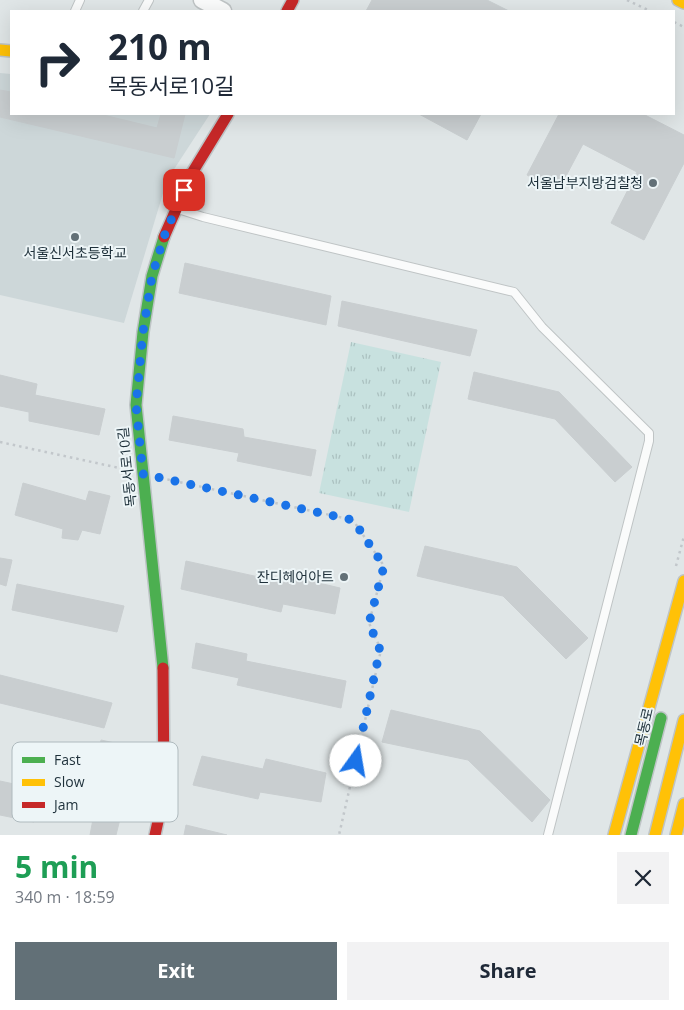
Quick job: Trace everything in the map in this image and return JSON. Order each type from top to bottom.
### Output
[{"type":"street","points":[[202,0],[221,10]]},
{"type":"street","points":[[678,0],[684,3]]},
{"type":"street","name":"목동서로10길","points":[[164,742],[163,672],[136,405],[143,332],[152,276],[165,234],[192,173],[227,115]]},
{"type":"street","points":[[614,835],[684,581]]},
{"type":"street","points":[[680,640],[684,625]]},
{"type":"street","name":"목동로","points":[[631,835],[663,710]]},
{"type":"street","points":[[655,835],[684,720]]},
{"type":"street","points":[[676,835],[684,804]]},
{"type":"street","name":"목동서로10길","points":[[155,835],[158,822]]},
{"type":"lane","points":[[176,208],[203,217],[514,292],[542,327],[648,433],[650,441],[548,835]]},
{"type":"path","points":[[627,0],[648,10]]},
{"type":"path","points":[[0,442],[353,520],[384,566],[369,623],[380,650],[339,835]]},
{"type":"shaded area","name":"서울신서초등학교","points":[[0,73],[10,74],[10,115],[209,115],[167,180],[124,323],[0,295]]},
{"type":"green space","points":[[351,342],[441,362],[409,512],[319,493]]},
{"type":"building","points":[[372,0],[487,0],[507,10],[367,10]]},
{"type":"building","points":[[0,90],[10,92],[10,115],[103,115],[157,128],[161,115],[185,115],[174,158],[0,117]]},
{"type":"building","points":[[421,115],[480,115],[467,140]]},
{"type":"building","name":"서울남부지방검찰청","points":[[558,115],[645,115],[684,135],[684,163],[644,240],[611,223],[637,172],[583,144],[558,191],[527,175]]},
{"type":"building","points":[[185,263],[331,296],[326,325],[179,293]]},
{"type":"building","points":[[342,301],[477,330],[470,356],[338,326]]},
{"type":"building","points":[[474,372],[559,392],[632,467],[615,482],[555,419],[468,399]]},
{"type":"building","points":[[0,375],[37,384],[35,395],[105,409],[99,435],[29,421],[29,412],[0,406]]},
{"type":"building","points":[[173,416],[243,429],[244,437],[316,450],[311,476],[237,461],[239,453],[169,440]]},
{"type":"building","points":[[23,483],[86,501],[89,491],[110,496],[100,534],[82,530],[78,540],[62,538],[63,529],[15,515]]},
{"type":"building","points":[[425,546],[517,567],[588,638],[566,659],[503,596],[417,576]]},
{"type":"building","points":[[0,558],[12,560],[6,586],[0,584]]},
{"type":"building","points":[[186,561],[286,583],[289,576],[340,588],[335,614],[283,604],[281,612],[181,589]]},
{"type":"building","points":[[17,584],[124,606],[117,632],[12,610]]},
{"type":"building","points":[[196,643],[247,654],[246,661],[346,681],[341,708],[237,685],[239,678],[192,668]]},
{"type":"building","points":[[0,675],[112,703],[104,728],[0,703]]},
{"type":"building","points":[[391,710],[480,731],[550,800],[532,822],[468,760],[382,742]]},
{"type":"building","points":[[202,756],[263,769],[266,759],[326,773],[321,802],[260,792],[258,799],[193,785]]},
{"type":"building","points":[[0,781],[12,784],[12,817],[0,815]]},
{"type":"building","points":[[92,822],[119,822],[116,835],[90,835]]},
{"type":"building","points":[[186,825],[227,835],[184,835]]},
{"type":"traffic: fast","points":[[163,668],[136,405],[143,332],[152,276],[164,237]]},
{"type":"traffic: fast","points":[[631,835],[661,718]]},
{"type":"traffic: slow","points":[[678,0],[684,3]]},
{"type":"traffic: slow","points":[[0,50],[10,51]]},
{"type":"traffic: slow","points":[[614,835],[684,581]]},
{"type":"traffic: slow","points":[[655,835],[684,720]]},
{"type":"traffic: slow","points":[[676,835],[684,804]]},
{"type":"traffic: jam","points":[[288,10],[293,0]]},
{"type":"traffic: jam","points":[[164,237],[192,173],[227,115]]},
{"type":"traffic: jam","points":[[163,668],[164,742]]},
{"type":"traffic: jam","points":[[155,835],[158,822]]},
{"type":"place","name":"서울남부지방검찰청","points":[[653,183]]},
{"type":"place","name":"서울신서초등학교","points":[[75,237]]},
{"type":"place","name":"잔디헤어아트","points":[[344,577]]},
{"type":"route","points":[[184,190],[165,234],[152,276],[143,332],[136,405],[143,474],[353,520],[384,566],[369,623],[380,650],[356,761]]}]
